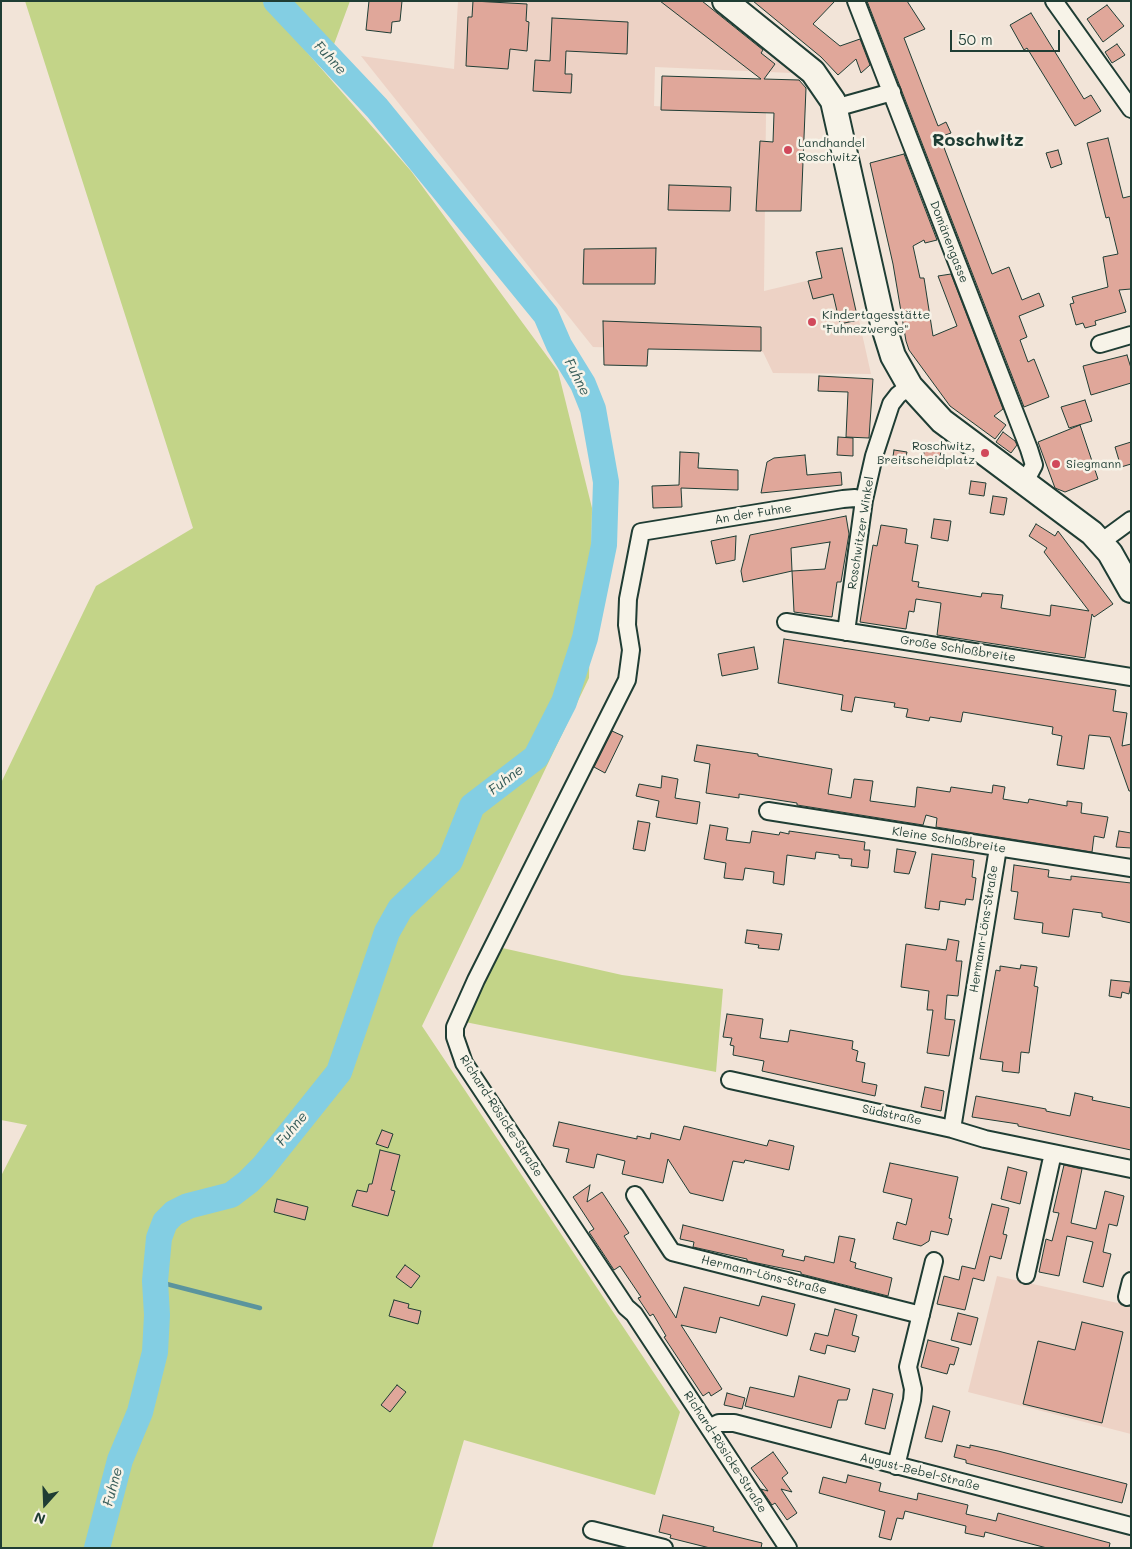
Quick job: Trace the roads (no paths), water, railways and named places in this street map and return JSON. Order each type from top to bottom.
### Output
[{"type":"main road","points":[[725,1],[813,72],[825,86],[835,108],[883,324],[894,356],[910,386],[942,421],[1082,525],[1101,542],[1121,570],[1131,590]]},
{"type":"street","name":"Domänengasse","points":[[856,1],[1029,449],[1034,465],[1025,482]]},
{"type":"street","points":[[1054,1],[1131,109]]},
{"type":"street","points":[[835,108],[892,92]]},
{"type":"street","points":[[1100,344],[1131,335]]},
{"type":"street","name":"Roschwitzer Winkel","points":[[846,632],[864,500],[874,456],[891,404],[898,395],[910,386]]},
{"type":"street","name":"An der Fuhne","points":[[642,532],[842,499],[855,498],[864,500]]},
{"type":"street","points":[[1101,542],[1131,520]]},
{"type":"street","name":"Richard-Rösicke-Straße","points":[[642,532],[628,599],[627,625],[631,650],[627,680],[468,995],[458,1018],[455,1037],[464,1063],[788,1548]]},
{"type":"street","name":"Große Schloßbreite","points":[[786,622],[1131,676]]},
{"type":"street","name":"Kleine Schloßbreite","points":[[768,811],[1131,868]]},
{"type":"street","name":"Hermann-Löns-Straße","points":[[952,1129],[998,848]]},
{"type":"street","name":"Südstraße","points":[[730,1080],[952,1129],[985,1139],[1131,1169]]},
{"type":"street","points":[[1026,1275],[1054,1153]]},
{"type":"street","name":"Hermann-Löns-Straße","points":[[635,1196],[672,1252],[921,1315]]},
{"type":"street","points":[[896,1466],[912,1400],[913,1389],[908,1367],[934,1261]]},
{"type":"street","name":"August-Bebel-Straße","points":[[709,1428],[719,1423],[734,1423],[1131,1526]]},
{"type":"street","points":[[592,1530],[664,1548]]},
{"type":"waterway","name":"Fuhne","points":[[97,1548],[120,1460],[140,1412],[155,1352],[157,1315],[155,1281],[159,1238],[165,1222],[174,1213],[188,1206],[231,1195],[248,1182],[263,1167],[339,1072],[387,932],[400,909],[450,861],[472,806],[536,757],[564,702],[585,638],[604,545],[606,482],[593,409],[583,384],[559,345],[546,315],[377,108],[276,1]]},
{"type":"waterway","points":[[155,1281],[260,1308]]},
{"type":"place","name":"Landhandel Roschwitz","points":[[788,150]]},
{"type":"place","name":"Kindertagesstätte \"Fuhnezwerge\"","points":[[812,322]]},
{"type":"place","name":"Roschwitz, Breitscheidplatz","points":[[985,453]]},
{"type":"place","name":"Siegmann","points":[[1056,464]]},
{"type":"district","name":"Roschwitz","points":[[978,140]]}]
